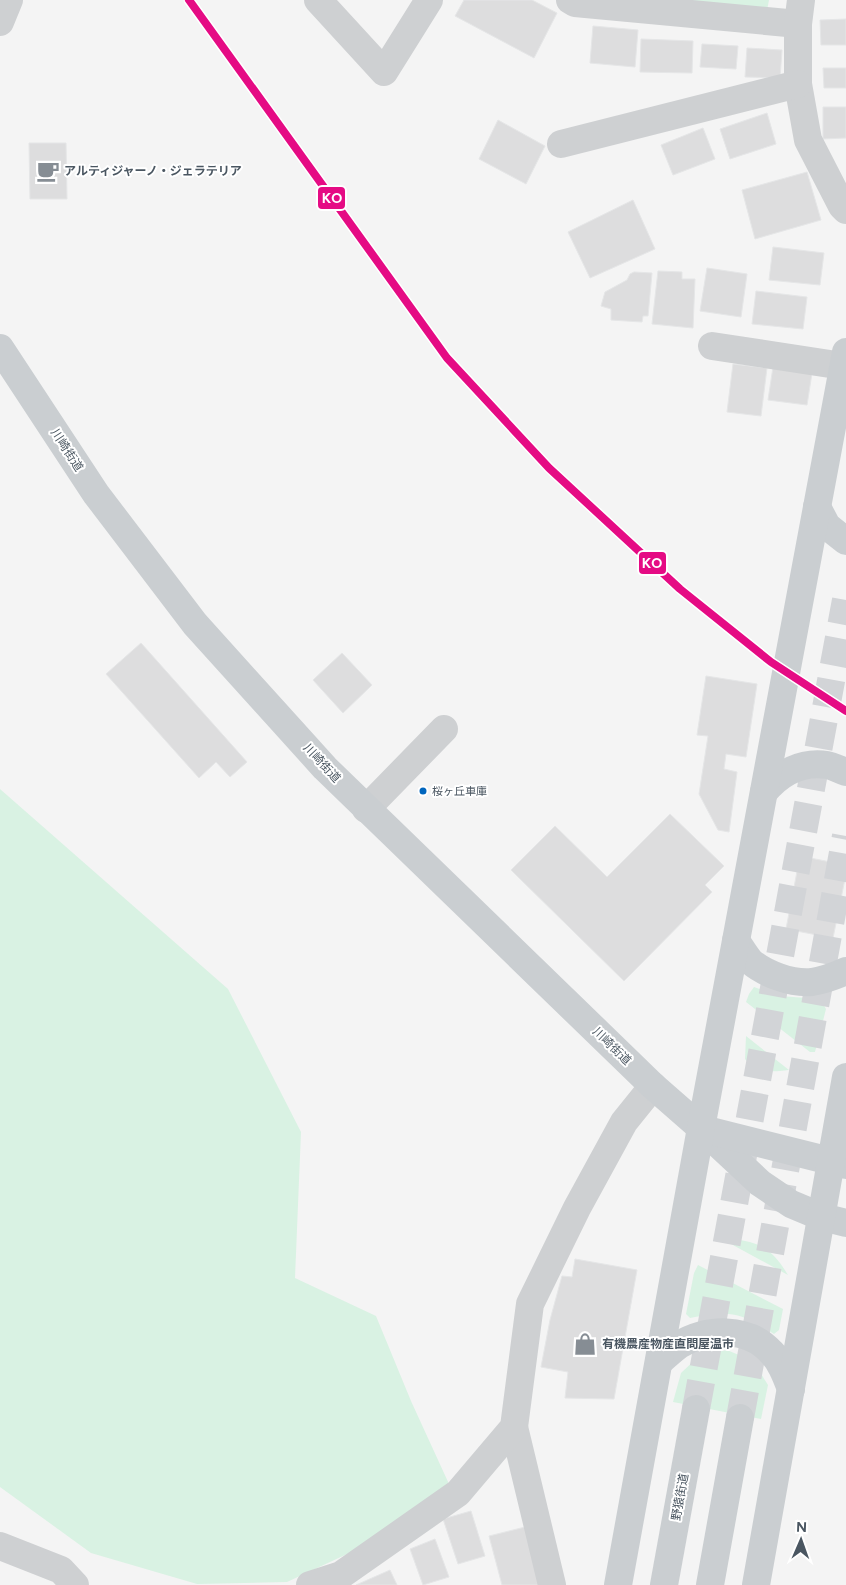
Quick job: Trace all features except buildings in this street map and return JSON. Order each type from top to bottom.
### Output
[{"type":"main road","name":"川崎街道","points":[[0,348],[96,494],[195,624],[325,768],[653,1086],[760,1183],[791,1204],[834,1220]]},
{"type":"main road","points":[[618,1585],[701,1128],[845,359]]},
{"type":"main road","points":[[817,507],[827,526],[846,541]]},
{"type":"main road","points":[[764,792],[772,783],[788,772],[806,764],[828,765],[846,772]]},
{"type":"main road","points":[[736,942],[748,959],[762,971],[795,981],[811,982],[832,977],[846,971]]},
{"type":"main road","points":[[756,1585],[791,1389],[834,1220],[846,1077]]},
{"type":"main road","name":"川崎街道","points":[[701,1128],[839,1163]]},
{"type":"main road","points":[[659,1362],[680,1345],[696,1338],[716,1332],[732,1332],[753,1338],[771,1351],[783,1368],[791,1389]]},
{"type":"main road","name":"野猿街道","points":[[664,1585],[696,1409]]},
{"type":"main road","points":[[710,1585],[740,1418]]},
{"type":"street","points":[[0,22],[8,0]]},
{"type":"street","points":[[318,0],[384,72],[429,0]]},
{"type":"street","points":[[570,0],[575,3],[800,12],[798,84],[808,140],[842,206],[846,210]]},
{"type":"street","points":[[561,144],[798,84]]},
{"type":"street","points":[[712,346],[845,359]]},
{"type":"street","points":[[366,809],[444,729]]},
{"type":"street","points":[[552,1585],[514,1427],[530,1304],[577,1208],[624,1122],[653,1086]]},
{"type":"street","points":[[310,1585],[341,1575],[458,1493],[514,1427]]},
{"type":"street","points":[[0,1546],[61,1570],[75,1585]]},
{"type":"green space","points":[[643,0],[769,0],[766,16]]},
{"type":"green space","points":[[0,789],[228,989],[301,1132],[295,1278],[376,1316],[411,1401],[449,1484],[373,1542],[287,1582],[197,1584],[91,1553],[0,1487]]},
{"type":"green space","points":[[754,987],[780,996],[820,999],[826,1009],[815,1052],[810,1052],[746,1002]]},
{"type":"green space","points":[[746,1036],[789,1070],[765,1071],[759,1070],[750,1064],[745,1059]]},
{"type":"green space","points":[[739,1240],[755,1244],[768,1251],[788,1275],[731,1244]]},
{"type":"green space","points":[[698,1265],[783,1309],[779,1330],[774,1334],[752,1321],[734,1315],[715,1314],[690,1318],[686,1314],[694,1273]]},
{"type":"green space","points":[[727,1350],[753,1361],[768,1385],[761,1419],[673,1402],[681,1373],[699,1356]]},
{"type":"tunnel","points":[[696,1409],[846,600]]},
{"type":"tunnel","points":[[740,1418],[846,836]]},
{"type":"transit line","name":"KO","points":[[189,0],[447,358],[549,468],[680,589],[771,662],[846,711]]},
{"type":"place","name":"アルティジャーノ・ジェラテリア","points":[[48,171]]},
{"type":"place","name":"桜ヶ丘車庫","points":[[423,791]]},
{"type":"place","name":"有機農産物産直問屋温市","points":[[585,1344]]}]
